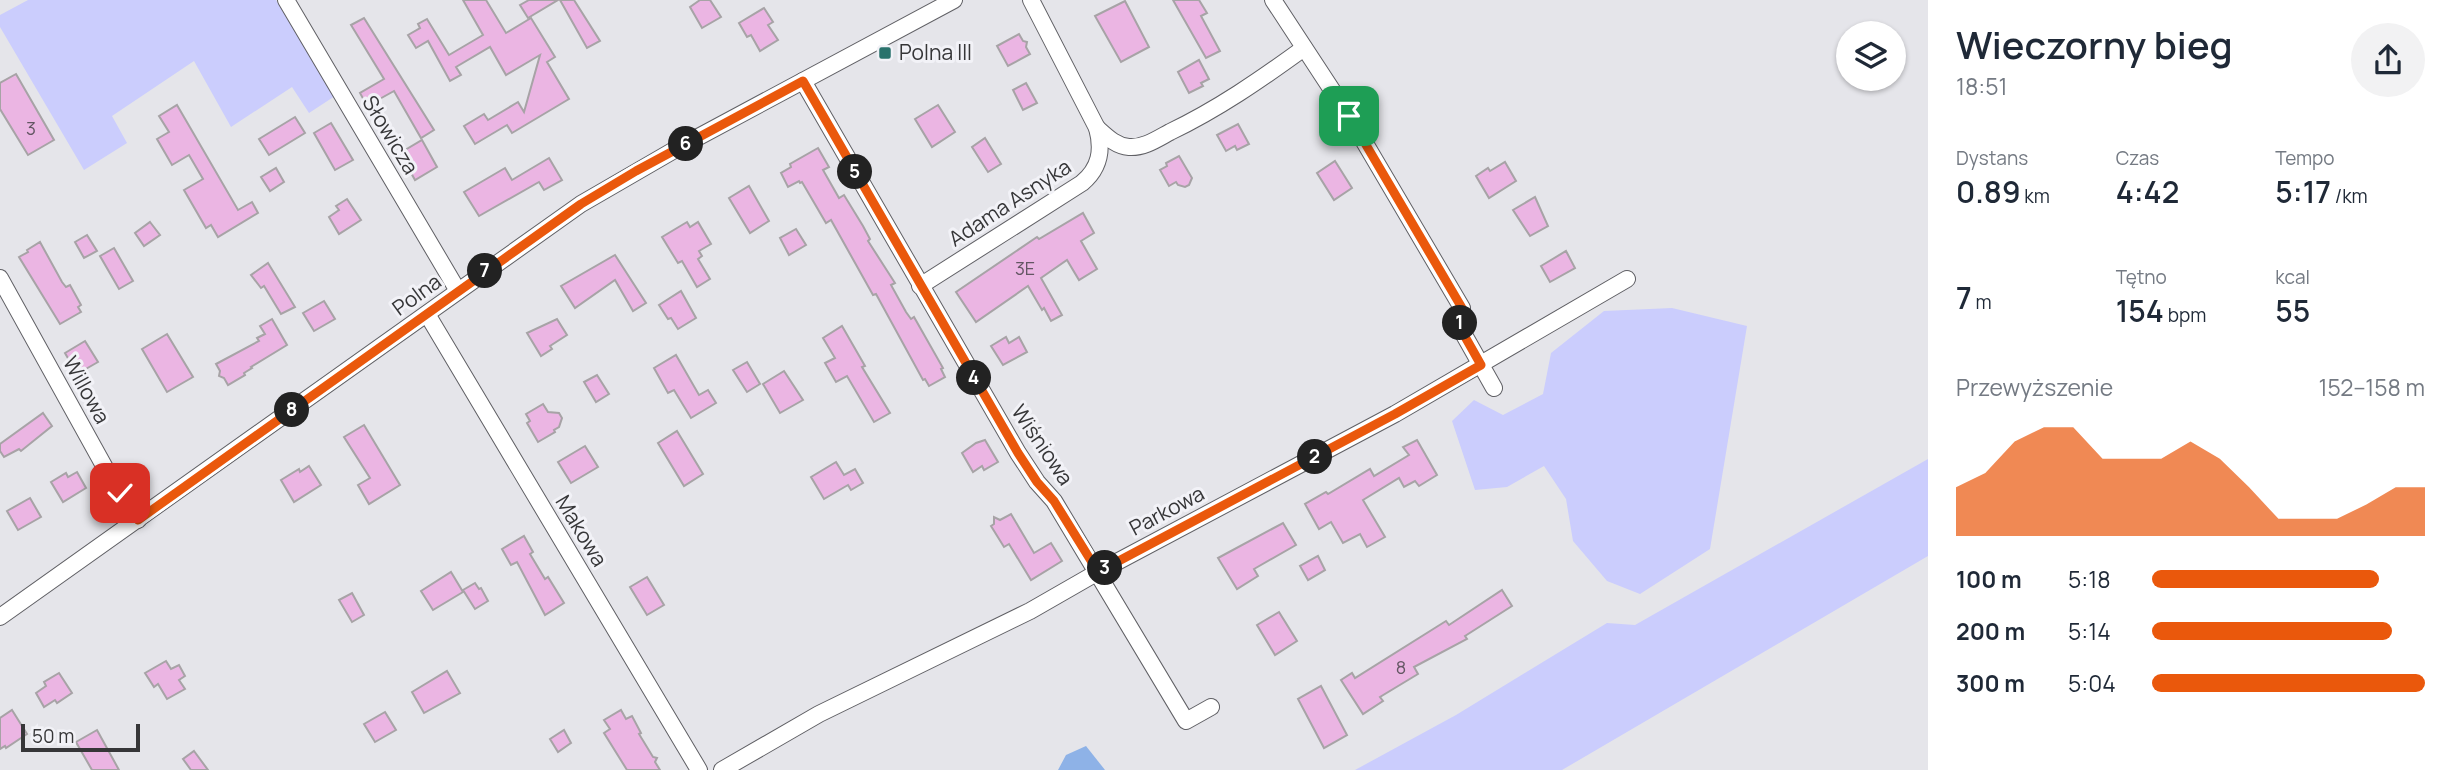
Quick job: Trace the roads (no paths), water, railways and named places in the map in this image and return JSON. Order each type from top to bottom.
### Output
[{"type":"street","name":"Słowicza","points":[[286,0],[458,291]]},
{"type":"street","name":"Polna","points":[[0,617],[608,187],[954,0]]},
{"type":"street","points":[[1031,0],[1097,128],[1110,140],[1123,146],[1148,143],[1224,104],[1304,48]]},
{"type":"street","points":[[1273,0],[1349,116],[1462,308],[1459,326],[1494,388]]},
{"type":"street","name":"Wiśniowa","points":[[803,81],[1030,473],[1054,501],[1186,721],[1210,707]]},
{"type":"street","name":"Adama Asnyka","points":[[920,286],[1087,179],[1097,164],[1101,150],[1097,128]]},
{"type":"street","name":"Willowa","points":[[0,278],[120,493],[138,520]]},
{"type":"street","name":"Parkowa","points":[[722,770],[829,709],[1030,611],[1395,414],[1628,279]]},
{"type":"street","name":"Makowa","points":[[426,314],[699,770]]},
{"type":"place","name":"Polna III","points":[[885,53]]}]
